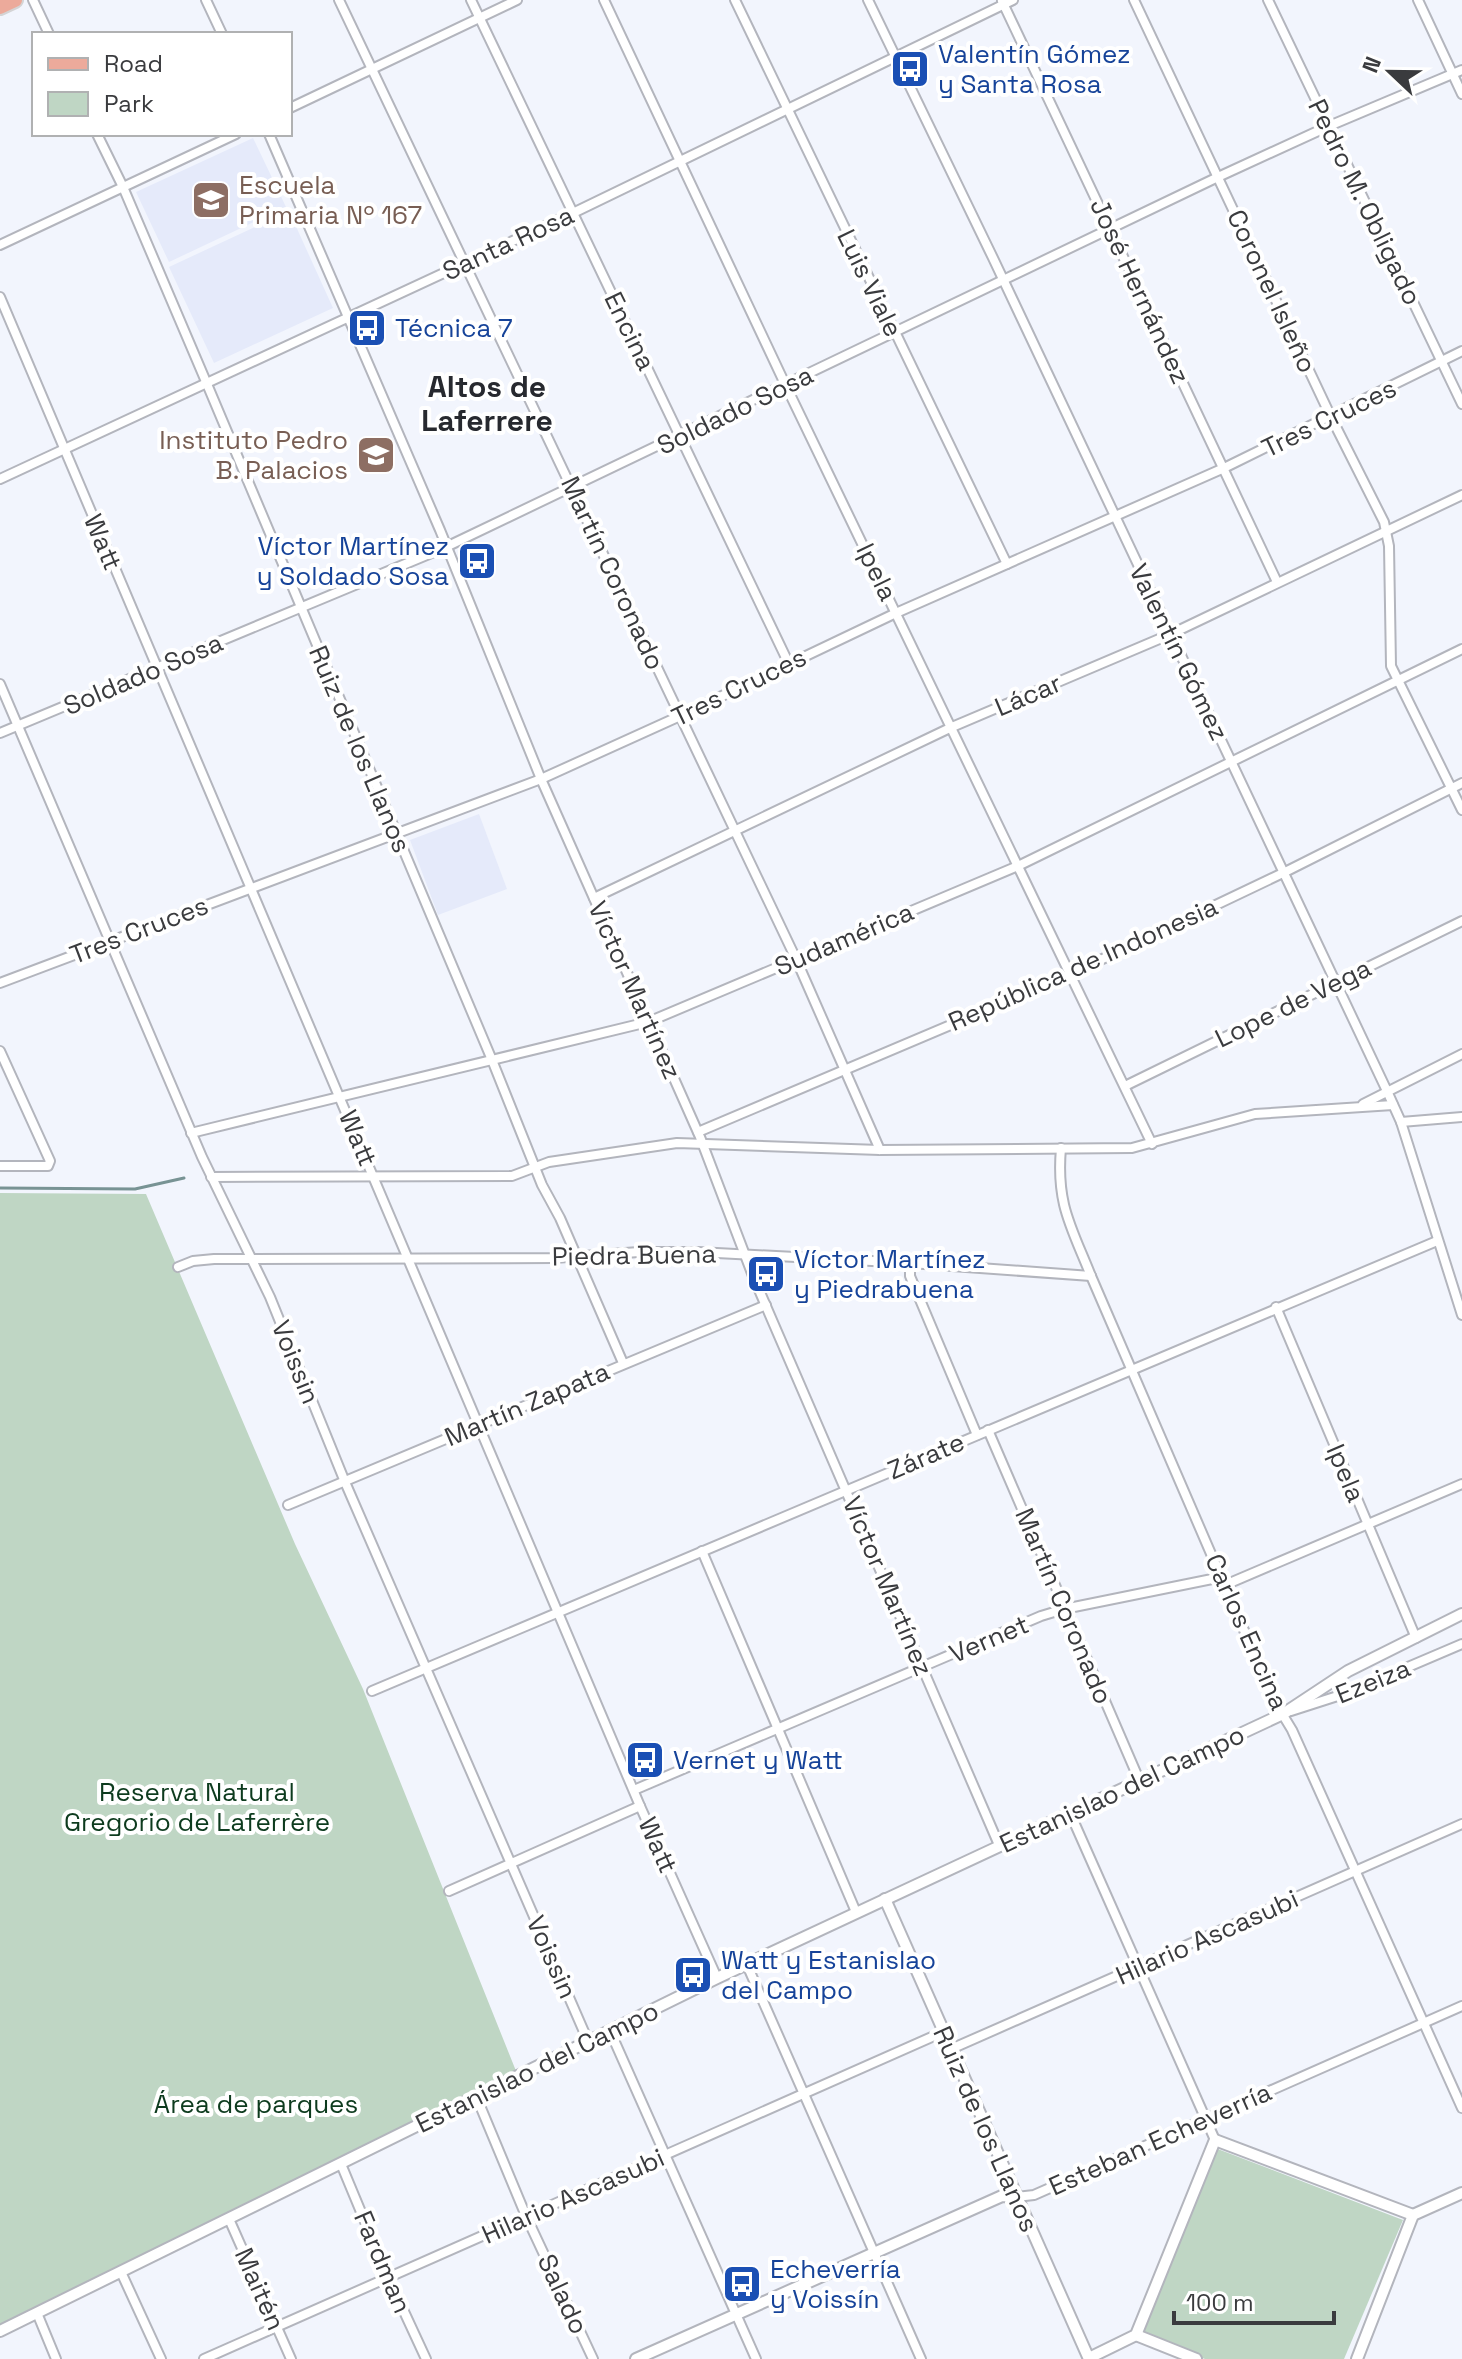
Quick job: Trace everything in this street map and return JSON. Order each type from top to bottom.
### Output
[{"type":"main road","points":[[0,7],[15,0]]},
{"type":"street","points":[[33,0],[48,32]]},
{"type":"street","points":[[206,0],[221,32]]},
{"type":"street","name":"Martín Coronado","points":[[339,0],[796,959],[880,1150]]},
{"type":"street","name":"Encina","points":[[471,0],[788,662]]},
{"type":"street","points":[[292,107],[517,0]]},
{"type":"street","name":"Ipela","points":[[604,0],[785,384],[1152,1144]]},
{"type":"street","name":"Luis Viale","points":[[735,0],[1007,564]]},
{"type":"street","name":"Valentín Gómez","points":[[868,0],[1387,1091],[1401,1122],[1462,1315]]},
{"type":"street","name":"Coronel Isleño","points":[[1134,0],[1387,531],[1390,655],[1397,680],[1462,810]]},
{"type":"street","name":"Pedro M. Obligado","points":[[1268,0],[1462,404]]},
{"type":"street","points":[[1418,0],[1458,72],[1462,94]]},
{"type":"street","name":"Santa Rosa","points":[[0,479],[573,213],[1006,1]]},
{"type":"street","name":"José Hernández","points":[[1006,1],[1277,582]]},
{"type":"street","name":"Soldado Sosa","points":[[0,733],[446,547],[1218,177],[1458,72]]},
{"type":"street","name":"Ruiz de los Llanos","points":[[98,136],[207,384],[492,1060],[534,1167],[623,1363]]},
{"type":"street","points":[[0,245],[232,136]]},
{"type":"street","name":"Víctor Martínez","points":[[270,136],[446,547],[541,779],[704,1144],[766,1305],[999,1845]]},
{"type":"street","name":"Watt","points":[[0,297],[640,1806],[717,1978]]},
{"type":"street","name":"Tres Cruces","points":[[0,983],[541,779],[680,716],[788,662],[1224,468],[1462,351]]},
{"type":"street","name":"Lácar","points":[[594,898],[952,727],[1171,634],[1462,495]]},
{"type":"street","name":"Sudamérica","points":[[191,1133],[648,1022],[1018,866],[1462,649]]},
{"type":"street","name":"Voissin","points":[[0,684],[191,1133],[270,1297],[345,1482],[588,2041]]},
{"type":"street","name":"República de Indonesia","points":[[698,1132],[1071,974],[1462,783]]},
{"type":"street","name":"Lope de Vega","points":[[1125,1086],[1462,921]]},
{"type":"street","points":[[0,1051],[48,1154],[48,1166],[0,1166]]},
{"type":"street","points":[[1361,1106],[1462,1054]]},
{"type":"street","points":[[211,1177],[512,1176],[534,1167],[570,1159],[662,1145],[880,1150],[1132,1148],[1255,1114],[1393,1105]]},
{"type":"street","points":[[1401,1122],[1462,1117]]},
{"type":"street","name":"Carlos Encina","points":[[1061,1148],[1059,1185],[1062,1205],[1091,1276],[1275,1702],[1356,1871],[1462,2108]]},
{"type":"street","name":"Zárate","points":[[372,1691],[1437,1241]]},
{"type":"street","name":"Piedra Buena","points":[[178,1267],[202,1260],[745,1253],[1091,1276]]},
{"type":"street","points":[[910,1263],[910,1276],[977,1435]]},
{"type":"street","name":"Martín Zapata","points":[[288,1505],[766,1305]]},
{"type":"street","name":"Ipela","points":[[1276,1307],[1416,1638]]},
{"type":"street","name":"Martín Coronado","points":[[988,1430],[1140,1782]]},
{"type":"street","name":"Vernet","points":[[634,1790],[922,1666],[1064,1609],[1224,1581],[1368,1525],[1462,1484]]},
{"type":"street","points":[[702,1551],[856,1912]]},
{"type":"street","name":"Estanislao del Campo","points":[[0,2331],[717,1978],[1283,1714],[1348,1671],[1462,1614]]},
{"type":"street","name":"Ezeiza","points":[[1283,1714],[1347,1693],[1462,1644]]},
{"type":"street","points":[[449,1891],[640,1806]]},
{"type":"street","points":[[1070,1813],[1215,2140],[1413,2215]]},
{"type":"street","name":"Hilario Ascasubi","points":[[951,2049],[1462,1824]]},
{"type":"street","name":"Ruiz de los Llanos","points":[[885,1899],[1089,2358]]},
{"type":"street","points":[[747,1965],[921,2359]]},
{"type":"street","name":"Esteban Echeverría","points":[[636,2359],[1002,2196],[1034,2195],[1462,2006]]},
{"type":"street","points":[[610,2031],[756,2359]]},
{"type":"street","name":"Hilario Ascasubi","points":[[204,2359],[943,2032]]},
{"type":"street","name":"Salado","points":[[476,2096],[526,2216],[593,2359]]},
{"type":"street","points":[[1089,2358],[1136,2335],[1215,2140]]},
{"type":"street","name":"Fardman","points":[[341,2164],[426,2359]]},
{"type":"street","points":[[1357,2359],[1413,2215],[1462,2193]]},
{"type":"street","name":"Maitén","points":[[229,2219],[291,2359]]},
{"type":"street","points":[[121,2272],[161,2359]]},
{"type":"street","points":[[37,2313],[56,2359]]},
{"type":"street","points":[[1136,2335],[1196,2359]]},
{"type":"shaded area","name":"Escuela Primaria Nº 167","points":[[253,138],[286,207],[169,262],[136,192]]},
{"type":"shaded area","points":[[289,211],[333,308],[214,363],[169,267]]},
{"type":"shaded area","points":[[479,814],[507,889],[438,915],[410,840]]},
{"type":"green space","name":"Reserva Natural Gregorio de Laferrère","points":[[0,1193],[146,1194],[295,1544],[363,1689],[518,2076],[0,2331]]},
{"type":"green space","points":[[1215,2148],[1403,2220],[1344,2359],[1205,2359],[1143,2334]]},
{"type":"waterway","points":[[0,1188],[135,1189],[184,1178]]},
{"type":"place","name":"Valentín Gómez y Santa Rosa","points":[[910,69]]},
{"type":"place","name":"Escuela Primaria Nº 167","points":[[211,200]]},
{"type":"place","name":"Técnica 7","points":[[367,328]]},
{"type":"place","name":"Instituto Pedro B. Palacios","points":[[376,455]]},
{"type":"place","name":"Víctor Martínez y Soldado Sosa","points":[[477,561]]},
{"type":"place","name":"Víctor Martínez y Piedrabuena","points":[[766,1274]]},
{"type":"place","name":"Vernet y Watt","points":[[645,1760]]},
{"type":"place","name":"Watt y Estanislao del Campo","points":[[693,1975]]},
{"type":"place","name":"Echeverría y Voissín","points":[[742,2284]]},
{"type":"district","name":"Altos de Laferrere","points":[[487,403]]},
{"type":"park label","name":"Área de parques","points":[[256,2104]]}]
